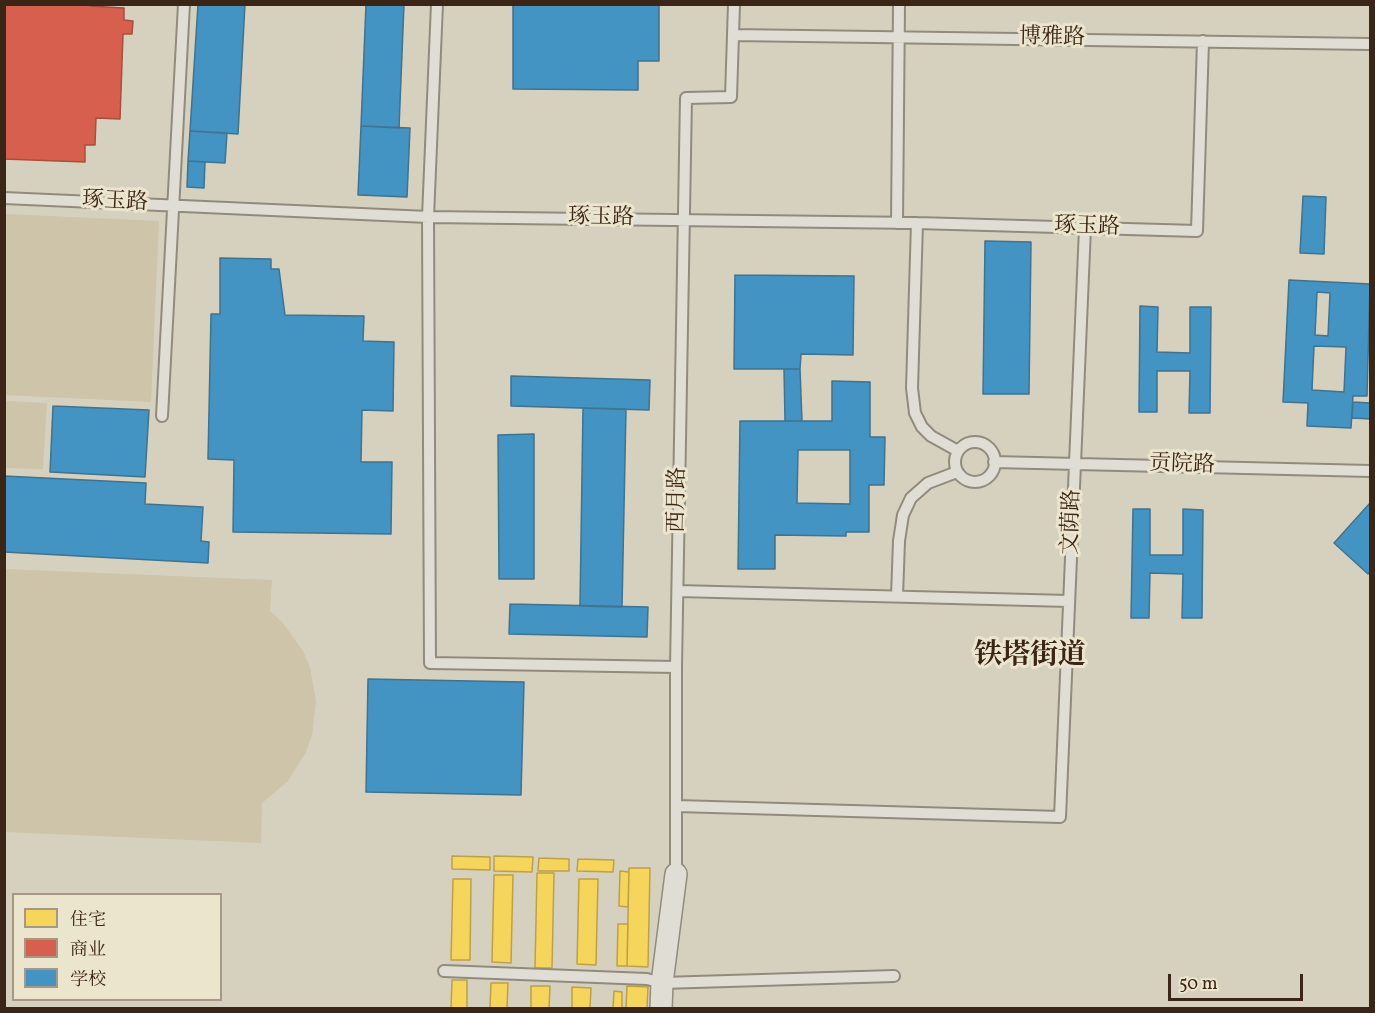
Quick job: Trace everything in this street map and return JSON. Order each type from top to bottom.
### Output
[{"type":"street","name":"西月路","points":[[662,1008],[662,983],[676,874]]},
{"type":"lane","points":[[162,416],[184,4]]},
{"type":"lane","points":[[437,4],[428,217],[430,663],[676,667]]},
{"type":"lane","points":[[733,35],[734,4]]},
{"type":"lane","points":[[897,223],[899,4]]},
{"type":"lane","name":"博雅路","points":[[733,35],[1371,44]]},
{"type":"lane","name":"西月路","points":[[676,874],[676,667],[686,98],[731,97],[733,35]]},
{"type":"lane","name":"琢玉路","points":[[4,198],[428,217],[917,223],[1197,231],[1203,41]]},
{"type":"lane","points":[[917,223],[912,388],[915,412],[922,427],[931,436],[958,451]]},
{"type":"lane","name":"文荫路","points":[[676,806],[1060,817],[1085,228]]},
{"type":"lane","points":[[970,443],[982,444],[991,451],[994,462],[993,471],[983,481],[969,482],[957,472],[955,458],[958,451],[970,443]]},
{"type":"lane","name":"贡院路","points":[[994,462],[1371,471]]},
{"type":"lane","points":[[897,596],[899,542],[903,515],[911,498],[928,483],[957,472]]},
{"type":"lane","points":[[678,591],[1069,601]]},
{"type":"lane","points":[[444,971],[647,979],[662,983],[894,976]]},
{"type":"shaded area","points":[[5,214],[159,221],[151,402],[5,395]]},
{"type":"shaded area","points":[[5,401],[47,403],[43,469],[5,468]]},
{"type":"shaded area","points":[[5,569],[272,580],[270,611],[283,623],[303,651],[310,667],[316,701],[312,735],[306,752],[288,781],[262,803],[261,843],[5,832]]},
{"type":"building: 住宅","points":[[452,856],[490,857],[490,870],[452,869]]},
{"type":"building: 住宅","points":[[494,856],[533,857],[532,872],[494,871]]},
{"type":"building: 住宅","points":[[539,858],[569,859],[569,871],[538,871]]},
{"type":"building: 住宅","points":[[578,859],[614,860],[613,872],[577,871]]},
{"type":"building: 住宅","points":[[629,868],[650,868],[648,967],[627,966]]},
{"type":"building: 住宅","points":[[620,871],[629,872],[628,907],[619,906]]},
{"type":"building: 住宅","points":[[537,873],[554,873],[552,968],[535,968]]},
{"type":"building: 住宅","points":[[494,875],[513,875],[511,963],[492,962]]},
{"type":"building: 住宅","points":[[453,879],[471,879],[470,960],[451,960]]},
{"type":"building: 住宅","points":[[579,879],[598,879],[596,965],[577,964]]},
{"type":"building: 住宅","points":[[618,924],[628,924],[627,966],[617,966]]},
{"type":"building: 住宅","points":[[452,980],[467,980],[467,1008],[451,1008]]},
{"type":"building: 住宅","points":[[491,983],[508,983],[507,1008],[490,1008]]},
{"type":"building: 住宅","points":[[531,986],[550,986],[549,1008],[531,1008]]},
{"type":"building: 住宅","points":[[627,986],[648,987],[647,1008],[626,1008]]},
{"type":"building: 住宅","points":[[572,987],[591,988],[590,1008],[572,1008]]},
{"type":"building: 住宅","points":[[614,991],[622,992],[622,1008],[613,1008]]},
{"type":"building: 商业","points":[[4,4],[90,4],[90,6],[124,8],[124,20],[133,21],[132,34],[123,34],[120,119],[96,118],[95,145],[85,145],[85,162],[4,159]]},
{"type":"building: 学校","points":[[198,4],[245,4],[238,134],[190,131]]},
{"type":"building: 学校","points":[[366,4],[404,4],[399,128],[361,126]]},
{"type":"building: 学校","points":[[513,4],[659,4],[659,61],[638,61],[638,90],[513,89]]},
{"type":"building: 学校","points":[[361,126],[410,128],[407,197],[358,195]]},
{"type":"building: 学校","points":[[190,131],[227,133],[225,163],[188,161]]},
{"type":"building: 学校","points":[[188,161],[205,162],[204,188],[187,187]]},
{"type":"building: 学校","points":[[1303,196],[1326,197],[1324,254],[1300,253]]},
{"type":"building: 学校","points":[[985,241],[1031,242],[1029,394],[983,394]]},
{"type":"building: 学校","points":[[220,258],[271,259],[271,269],[279,269],[285,315],[364,316],[363,341],[394,342],[393,411],[362,410],[361,462],[392,462],[391,534],[233,532],[234,460],[208,459],[211,314],[220,314]]},
{"type":"building: 学校","points":[[735,275],[854,276],[853,355],[801,354],[800,369],[734,369]]},
{"type":"building: 学校","points":[[1289,280],[1370,284],[1367,396],[1353,396],[1351,428],[1307,426],[1308,403],[1283,402]],"holes":[[[1317,292],[1330,293],[1328,336],[1315,335]],[[1314,346],[1346,347],[1344,392],[1312,390]]]},
{"type":"building: 学校","points":[[1140,306],[1158,307],[1157,352],[1190,353],[1190,307],[1211,307],[1210,413],[1189,413],[1190,371],[1157,371],[1157,412],[1139,412]]},
{"type":"building: 学校","points":[[784,369],[800,369],[802,421],[785,421]]},
{"type":"building: 学校","points":[[511,376],[650,380],[649,410],[511,406]]},
{"type":"building: 学校","points":[[832,381],[870,382],[870,437],[885,437],[884,485],[869,485],[869,532],[846,532],[846,536],[775,535],[775,569],[738,569],[740,421],[832,421]],"holes":[[[798,450],[850,450],[850,504],[797,503]]]},
{"type":"building: 学校","points":[[1353,402],[1370,403],[1370,419],[1352,418]]},
{"type":"building: 学校","points":[[53,406],[149,410],[145,477],[50,472]]},
{"type":"building: 学校","points":[[583,408],[626,409],[622,607],[580,606]]},
{"type":"building: 学校","points":[[534,434],[534,579],[499,579],[498,435]]},
{"type":"building: 学校","points":[[4,476],[146,483],[145,504],[203,507],[201,541],[209,542],[208,563],[4,552]]},
{"type":"building: 学校","points":[[1370,503],[1370,571],[1368,574],[1334,543]]},
{"type":"building: 学校","points":[[1133,509],[1150,509],[1150,555],[1183,555],[1183,509],[1203,510],[1202,618],[1182,618],[1183,574],[1150,573],[1149,618],[1131,618]]},
{"type":"building: 学校","points":[[510,604],[648,607],[647,637],[509,634]]},
{"type":"building: 学校","points":[[368,679],[524,682],[521,795],[366,792]]},
{"type":"district","name":"铁塔街道","points":[[1030,658]]}]
